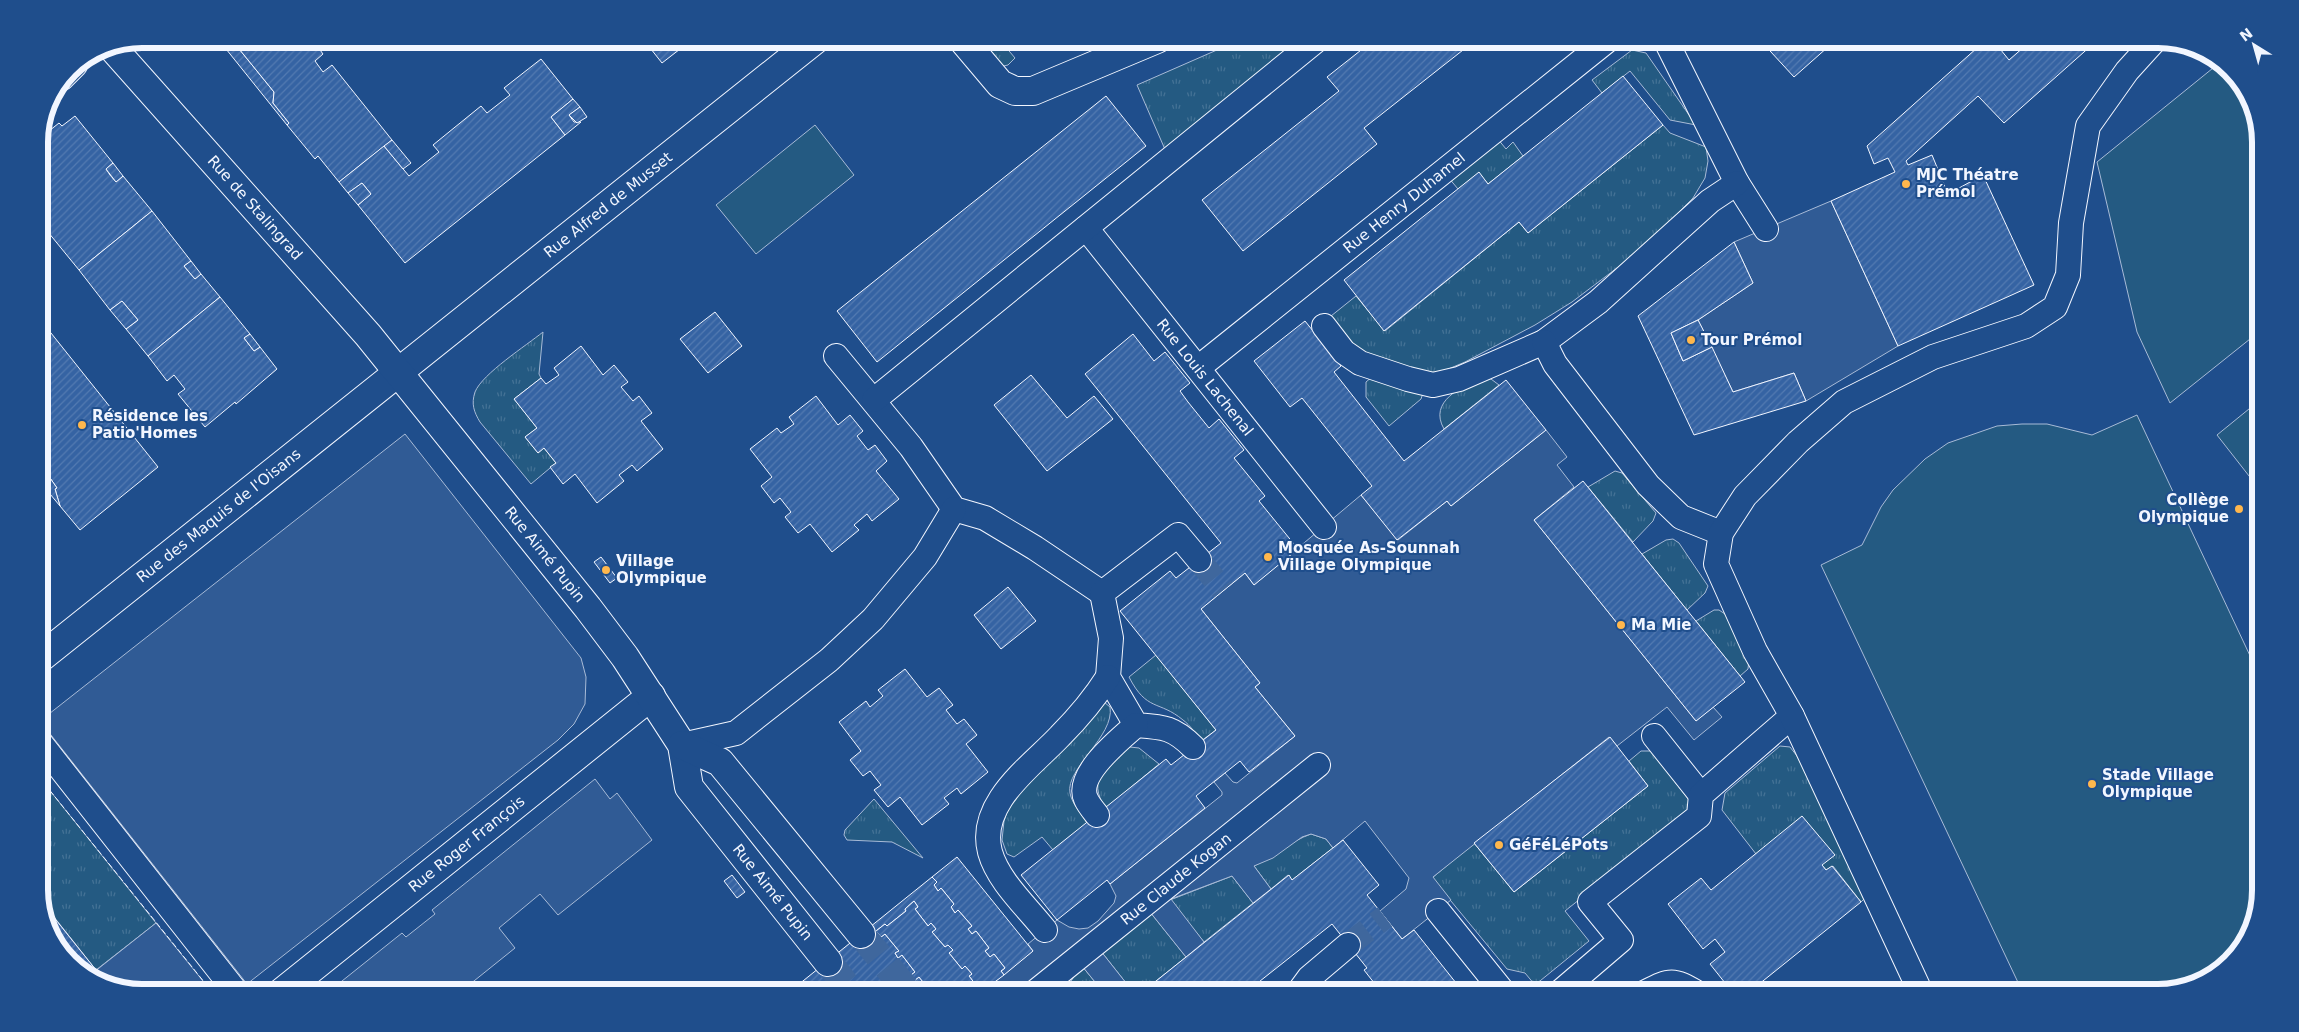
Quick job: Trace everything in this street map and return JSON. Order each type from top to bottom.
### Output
[{"type":"street","name":"Rue Alfred de Musset","points":[[398,372],[805,48]]},
{"type":"street","points":[[970,48],[1000,84],[1015,91],[1033,91],[1136,48]]},
{"type":"street","points":[[874,400],[1307,48]]},
{"type":"street","name":"Rue Henry Duhamel","points":[[1198,368],[1598,48]]},
{"type":"street","points":[[1669,48],[1737,184],[1766,228]]},
{"type":"street","points":[[1917,984],[1792,716],[1755,652],[1716,564],[1721,533],[1744,496],[1798,442],[1838,394],[1933,357],[2026,326],[2055,307],[2068,275],[2071,224],[2088,126],[2128,71],[2148,48]]},
{"type":"street","name":"Rue de Stalingrad","points":[[115,51],[398,372]]},
{"type":"street","points":[[1324,326],[1344,352],[1360,363],[1408,380],[1434,385],[1459,379],[1544,342],[1598,302],[1710,201],[1737,184]]},
{"type":"street","name":"Rue Louis Lachenal","points":[[1086,228],[1324,527]]},
{"type":"street","points":[[1544,342],[1554,364],[1648,485],[1680,516],[1721,533]]},
{"type":"street","points":[[836,356],[911,447],[954,509],[985,518],[1035,548],[1102,593],[1111,638],[1108,677],[1093,700],[1003,794],[989,828],[990,851],[1000,874],[1045,930]]},
{"type":"street","name":"Rue des Maquis de l'Oisans","points":[[48,652],[398,372]]},
{"type":"street","name":"Rue Aimé Pupin","points":[[398,372],[588,608],[651,696],[682,745],[689,787],[828,962]]},
{"type":"street","points":[[682,745],[736,732],[830,660],[873,619],[924,556],[954,509]]},
{"type":"street","points":[[1102,593],[1178,535],[1199,560]]},
{"type":"street","points":[[1108,677],[1136,724]]},
{"type":"street","name":"Rue Roger François","points":[[292,984],[651,696]]},
{"type":"street","points":[[1570,984],[1621,940],[1590,902],[1699,816],[1702,795],[1792,716]]},
{"type":"street","points":[[1097,815],[1085,797],[1085,778],[1109,749],[1136,724],[1165,727],[1180,734],[1193,747]]},
{"type":"street","points":[[1654,736],[1702,795]]},
{"type":"street","points":[[682,745],[720,762],[861,934]]},
{"type":"street","points":[[48,753],[229,984]]},
{"type":"street","name":"Rue Claude Kogan","points":[[1045,984],[1318,765]]},
{"type":"street","points":[[1438,911],[1497,984]]},
{"type":"street","points":[[1305,984],[1309,978],[1348,945]]},
{"type":"street","points":[[1663,984],[1678,982],[1681,984]]},
{"type":"green space","points":[[983,48],[1007,48],[1015,58],[1008,65],[999,67]]},
{"type":"green space","points":[[1221,48],[1298,48],[1167,154],[1137,85]]},
{"type":"green space","points":[[1632,50],[1646,53],[1696,125],[1670,120],[1630,71],[1602,93],[1592,80]]},
{"type":"green space","points":[[2215,67],[2232,84],[2244,105],[2251,129],[2251,338],[2170,403],[2137,332],[2097,162]]},
{"type":"green space","points":[[815,125],[854,175],[756,254],[716,205]]},
{"type":"green space","points":[[1663,125],[1670,133],[1706,147],[1708,161],[1705,178],[1693,198],[1642,249],[1572,302],[1535,325],[1465,362],[1434,375],[1373,363],[1326,320],[1356,296],[1385,331],[1519,222],[1528,233]]},
{"type":"green space","points":[[1497,138],[1506,149],[1513,142],[1523,156],[1488,184],[1479,173],[1458,189],[1448,177]]},
{"type":"green space","points":[[543,332],[539,374],[541,378],[514,399],[537,428],[525,437],[538,453],[544,448],[556,463],[531,484],[480,422],[473,400],[475,392],[486,377]]},
{"type":"green space","points":[[1373,376],[1423,393],[1421,399],[1389,426],[1366,397],[1366,382]]},
{"type":"green space","points":[[1482,377],[1491,379],[1499,385],[1444,429],[1440,419],[1440,410],[1444,403],[1457,390]]},
{"type":"green space","points":[[2251,407],[2251,479],[2217,435]]},
{"type":"green space","name":"Stade Village Olympique","points":[[2137,415],[2252,659],[2252,891],[2250,909],[2239,938],[2220,961],[2199,975],[2188,980],[2170,984],[2019,984],[1821,565],[1862,545],[1881,507],[1893,490],[1925,459],[1948,443],[1997,426],[2022,424],[2047,424],[2092,435]]},
{"type":"green space","points":[[1615,471],[1622,473],[1656,513],[1653,521],[1633,542],[1588,487]]},
{"type":"green space","points":[[1673,539],[1679,543],[1708,586],[1705,593],[1687,610],[1642,554],[1666,540]]},
{"type":"green space","points":[[1714,610],[1719,610],[1725,614],[1749,659],[1748,669],[1740,676],[1696,621]]},
{"type":"green space","points":[[1156,655],[1216,730],[1201,741],[1183,720],[1142,696],[1129,677]]},
{"type":"green space","points":[[1104,702],[1110,707],[1110,718],[1098,741],[1070,784],[1070,793],[1073,801],[1087,823],[1053,850],[1042,837],[1014,857],[1007,854],[1002,840],[1004,821],[1012,798]]},
{"type":"green space","points":[[1780,746],[1790,747],[1797,756],[1854,866],[1866,897],[1861,902],[1833,866],[1826,870],[1822,865],[1756,854],[1722,810],[1725,793]]},
{"type":"green space","points":[[1130,747],[1139,748],[1159,764],[1106,808],[1100,798],[1099,780],[1107,766]]},
{"type":"green space","points":[[1641,751],[1651,751],[1692,804],[1693,809],[1565,911],[1589,941],[1534,984],[1525,973],[1507,969],[1432,878],[1474,843],[1514,892],[1648,786],[1629,761]]},
{"type":"green space","points":[[48,788],[156,923],[96,970],[50,911]]},
{"type":"green space","points":[[874,799],[923,858],[892,842],[847,840],[844,835],[845,830]]},
{"type":"green space","points":[[1311,834],[1326,839],[1333,848],[1292,880],[1288,875],[1271,889],[1254,866]]},
{"type":"green space","points":[[1232,876],[1253,903],[1204,942],[1170,900]]},
{"type":"green space","points":[[1150,912],[1186,957],[1152,984],[1127,984],[1100,950]]},
{"type":"green space","points":[[1082,966],[1097,984],[1067,984]]},
{"type":"shaded area","points":[[1831,201],[1898,346],[1806,401],[1794,373],[1733,392],[1698,320],[1753,283],[1734,242]]},
{"type":"shaded area","points":[[1546,430],[1567,457],[1557,465],[1574,487],[1534,520],[1696,721],[1713,707],[1722,717],[1694,740],[1667,707],[1617,746],[1609,737],[1433,877],[1451,900],[1402,939],[1380,911],[1406,889],[1409,878],[1365,821],[1333,848],[1326,839],[1311,834],[1302,837],[1273,858],[1254,866],[1271,889],[1253,903],[1232,876],[1171,899],[1204,942],[1186,957],[1150,912],[1100,950],[1127,984],[1097,984],[1082,966],[1067,984],[992,984],[1033,951],[1028,944],[1057,920],[1069,927],[1079,929],[1088,928],[1098,921],[1114,903],[1116,896],[1110,884],[1222,795],[1222,792],[1214,782],[1225,773],[1233,782],[1237,783],[1295,736],[1255,687],[1260,683],[1201,609],[1245,573],[1254,585],[1361,495],[1398,540],[1447,501],[1451,506]]},
{"type":"shaded area","points":[[405,434],[581,658],[586,677],[585,704],[574,724],[558,740],[247,984],[48,731],[48,715]]},
{"type":"shaded area","points":[[595,779],[610,799],[617,793],[652,840],[558,915],[540,894],[499,928],[515,948],[470,984],[338,984],[402,933],[406,937],[435,914],[432,910]]},
{"type":"shaded area","points":[[156,923],[205,984],[129,984],[111,980],[94,972]]},
{"type":"building","points":[[225,48],[238,48],[274,92],[273,103],[289,123],[287,125]]},
{"type":"building","points":[[238,48],[319,48],[323,54],[315,61],[323,72],[332,65],[392,140],[339,182],[318,156],[315,159],[287,125],[289,123],[273,103],[274,92]]},
{"type":"building","points":[[650,48],[681,48],[662,63]]},
{"type":"building","points":[[1364,48],[1466,48],[1364,128],[1377,144],[1243,251],[1202,200],[1339,91],[1327,77]]},
{"type":"building","points":[[1767,48],[1827,48],[1794,77]]},
{"type":"building","name":"MJC Théatre Prémol","points":[[1977,48],[1999,48],[2009,60],[2023,48],[2088,48],[2004,123],[1978,96],[1906,161],[1908,165],[1932,155],[1948,194],[1983,175],[2034,285],[1898,346],[1831,201],[1895,172],[1888,158],[1874,164],[1867,146]]},
{"type":"building","points":[[541,59],[573,99],[551,117],[565,135],[405,263],[358,205],[371,194],[362,183],[348,193],[339,182],[384,146],[409,176],[439,152],[433,145],[481,106],[487,113],[510,95],[504,88]]},
{"type":"building","points":[[1623,76],[1663,125],[1528,233],[1519,222],[1384,331],[1344,280],[1479,172],[1488,184]]},
{"type":"building","points":[[1106,96],[1146,146],[877,362],[837,311]]},
{"type":"building","points":[[573,99],[580,107],[569,115],[574,122],[581,122],[565,135],[551,117]]},
{"type":"building","points":[[580,107],[587,117],[577,123],[569,115]]},
{"type":"building","points":[[75,116],[113,163],[106,169],[110,175],[116,182],[123,176],[152,211],[79,270],[48,232],[48,132],[59,123],[62,126]]},
{"type":"building","points":[[392,140],[411,163],[403,169],[384,146]]},
{"type":"building","points":[[113,163],[123,176],[116,182],[106,169]]},
{"type":"building","points":[[362,183],[371,194],[358,205],[348,193]]},
{"type":"building","points":[[152,211],[191,261],[184,266],[195,279],[201,274],[220,297],[148,356],[126,329],[138,320],[122,301],[110,310],[79,270]]},
{"type":"building","points":[[1734,242],[1753,283],[1698,320],[1671,333],[1683,361],[1712,347],[1733,392],[1794,373],[1806,401],[1694,435],[1638,316]]},
{"type":"building","points":[[191,261],[201,274],[195,279],[184,266]]},
{"type":"building","name":"Résidence les Patio'Homes","points":[[220,297],[250,334],[244,338],[254,351],[260,347],[277,369],[236,404],[235,402],[205,427],[178,394],[185,389],[174,375],[167,381],[148,356]]},
{"type":"building","points":[[122,301],[138,320],[126,329],[110,310]]},
{"type":"building","points":[[715,312],[742,346],[708,373],[680,339]]},
{"type":"building","name":"Tour Prémol","points":[[1698,320],[1712,347],[1683,361],[1671,333]]},
{"type":"building","points":[[1305,321],[1341,366],[1334,372],[1404,461],[1506,380],[1546,430],[1451,506],[1447,501],[1397,540],[1361,495],[1372,486],[1302,398],[1290,407],[1254,361]]},
{"type":"building","name":"Résidence les Patio'Homes","points":[[48,329],[158,467],[80,530],[60,506],[55,489],[57,488],[48,475]]},
{"type":"building","points":[[250,334],[260,347],[254,351],[244,338]]},
{"type":"building","points":[[1133,334],[1154,361],[1165,352],[1190,383],[1180,391],[1188,402],[1209,428],[1219,419],[1244,450],[1234,458],[1265,496],[1259,501],[1298,549],[1254,585],[1245,573],[1201,609],[1260,683],[1255,687],[1295,736],[1249,772],[1240,761],[1196,796],[1205,808],[1110,884],[1107,880],[1057,920],[1021,875],[1166,759],[1171,765],[1216,730],[1120,611],[1170,571],[1176,578],[1221,543],[1085,374]]},
{"type":"building","points":[[581,346],[603,375],[614,365],[628,382],[621,387],[633,401],[639,396],[652,413],[641,421],[663,449],[637,471],[632,465],[619,475],[624,481],[597,503],[575,474],[563,484],[550,467],[556,463],[544,448],[538,453],[525,437],[537,428],[514,399],[541,378],[546,384],[559,375],[554,368]]},
{"type":"building","points":[[1031,375],[1067,418],[1094,396],[1113,419],[1047,471],[994,405]]},
{"type":"building","points":[[816,396],[838,425],[850,415],[863,431],[857,436],[868,450],[875,445],[887,461],[876,471],[899,499],[872,521],[867,514],[854,525],[859,530],[832,552],[810,524],[798,533],[785,517],[791,512],[780,498],[774,503],[761,486],[772,477],[750,449],[777,428],[781,433],[794,424],[789,417]]},
{"type":"building","points":[[48,475],[57,488],[55,489],[60,506],[48,492]]},
{"type":"building","points":[[1583,481],[1745,682],[1696,721],[1534,520]]},
{"type":"building","name":"Village Olympique","points":[[601,557],[617,578],[610,583],[594,562]]},
{"type":"building","points":[[1008,587],[1036,621],[1001,649],[974,615]]},
{"type":"building","points":[[905,669],[927,697],[939,688],[953,705],[946,710],[957,724],[964,719],[977,735],[966,744],[988,772],[961,794],[957,788],[944,798],[949,804],[922,825],[900,797],[888,807],[874,790],[881,785],[870,771],[863,776],[850,760],[861,751],[839,722],[866,701],[870,707],[883,696],[878,690]]},
{"type":"building","points":[[1610,737],[1648,786],[1514,892],[1474,843]]},
{"type":"building","points":[[1802,816],[1835,855],[1822,865],[1826,870],[1832,866],[1861,902],[1759,984],[1726,984],[1710,964],[1725,952],[1715,939],[1703,949],[1668,904],[1701,878],[1711,890]]},
{"type":"building","points":[[1343,840],[1379,885],[1367,895],[1402,939],[1414,930],[1457,984],[1375,984],[1364,970],[1367,968],[1332,924],[1256,984],[1152,984],[1289,875],[1292,880]]},
{"type":"building","points":[[957,857],[1033,951],[1004,975],[1001,971],[1005,968],[994,954],[990,957],[985,951],[989,948],[976,931],[972,934],[968,929],[972,926],[958,910],[955,913],[951,907],[954,904],[941,888],[938,891],[934,885],[937,882],[932,877]]},
{"type":"building","points":[[732,875],[745,892],[737,898],[724,881]]},
{"type":"building","points":[[932,877],[937,882],[934,885],[938,891],[941,888],[954,904],[951,907],[955,913],[958,910],[972,926],[968,929],[972,934],[976,931],[989,948],[985,951],[990,957],[994,954],[1005,968],[1001,971],[1004,975],[992,984],[975,984],[969,976],[972,974],[965,966],[962,969],[949,953],[953,950],[948,945],[945,947],[932,932],[936,929],[931,923],[928,926],[915,909],[918,907],[914,901],[905,909],[906,911],[887,926],[885,924],[876,931],[881,937],[885,934],[899,951],[895,953],[898,958],[902,955],[915,972],[911,975],[915,980],[919,977],[925,984],[799,984]]},
{"type":"building","points":[[914,901],[918,907],[915,909],[928,926],[931,923],[936,929],[932,932],[945,947],[948,945],[953,950],[949,953],[962,969],[965,966],[972,974],[969,976],[975,984],[925,984],[919,977],[915,980],[911,975],[915,972],[902,955],[898,958],[895,953],[899,951],[885,934],[881,937],[876,931],[885,924],[887,926],[906,911],[905,909]]},
{"type":"building","points":[[50,912],[96,970],[94,972],[84,965],[67,948],[57,932]]},
{"type":"tunnel","points":[[1199,560],[1223,590]]},
{"type":"tunnel","points":[[1348,945],[1385,917]]},
{"type":"tunnel","points":[[861,934],[902,984]]},
{"type":"tunnel","points":[[828,962],[845,984]]},
{"type":"fence","points":[[48,788],[206,984]]},
{"type":"place","name":"MJC Théatre Prémol","points":[[1906,184]]},
{"type":"place","name":"Tour Prémol","points":[[1691,340]]},
{"type":"place","name":"Résidence les Patio'Homes","points":[[82,425]]},
{"type":"place","name":"Collège Olympique","points":[[2239,509]]},
{"type":"place","name":"Mosquée As-Sounnah Village Olympique","points":[[1268,557]]},
{"type":"place","name":"Village Olympique","points":[[606,570]]},
{"type":"place","name":"Ma Mie","points":[[1621,625]]},
{"type":"place","name":"Stade Village Olympique","points":[[2092,784]]},
{"type":"place","name":"GéFéLéPots","points":[[1499,845]]}]
